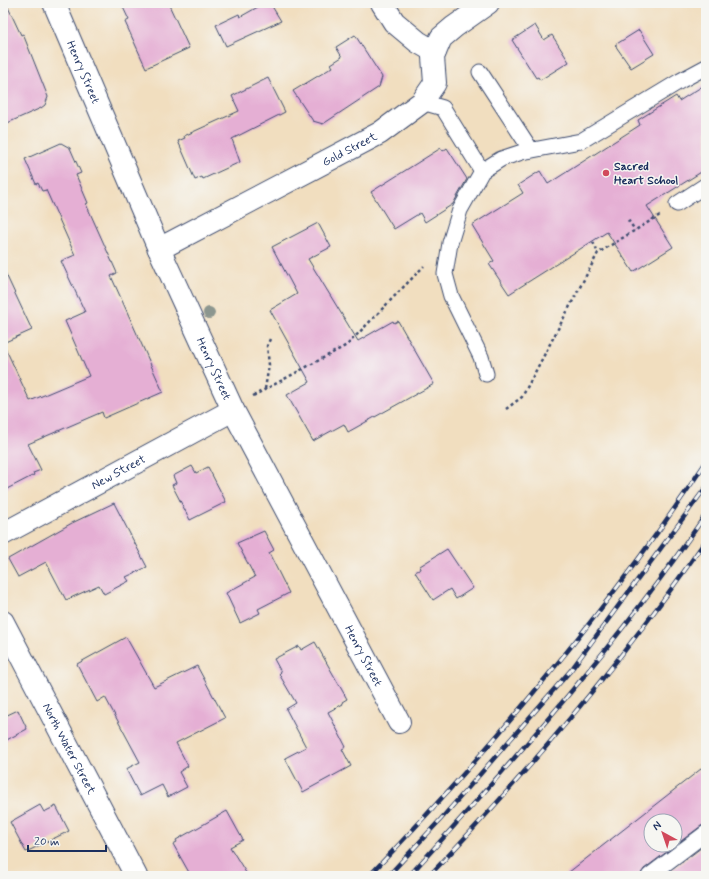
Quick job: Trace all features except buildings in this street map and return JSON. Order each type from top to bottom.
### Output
[{"type":"street","name":"Henry Street","points":[[54,3],[159,249],[233,410],[399,722]]},
{"type":"street","points":[[382,3],[394,22],[418,42],[435,52]]},
{"type":"street","name":"Gold Street","points":[[159,249],[380,133],[422,102],[434,83],[433,57],[441,38],[488,3]]},
{"type":"street","name":"New Street","points":[[3,534],[233,410]]},
{"type":"street","name":"North Water Street","points":[[3,622],[136,876]]},
{"type":"lane","points":[[486,374],[481,357],[451,296],[445,274],[450,243],[460,210],[482,170],[501,159],[531,150],[581,141],[680,80],[706,67]]},
{"type":"lane","points":[[480,72],[531,150]]},
{"type":"lane","points":[[422,102],[443,108],[482,170]]},
{"type":"lane","points":[[677,204],[706,185]]},
{"type":"lane","points":[[649,876],[706,833]]},
{"type":"path","points":[[506,409],[522,397],[598,253],[677,204]]},
{"type":"path","points":[[628,220],[635,230]]},
{"type":"path","points":[[593,242],[598,253]]},
{"type":"path","points":[[233,410],[265,390],[347,345],[441,249],[450,243]]},
{"type":"path","points":[[265,390],[269,365],[267,346],[270,339]]},
{"type":"railway","points":[[369,876],[460,778],[547,676],[629,571],[706,462]]},
{"type":"railway","points":[[388,876],[441,819],[571,670],[706,487]]},
{"type":"railway","points":[[409,876],[526,745],[601,655],[637,609],[706,514]]},
{"type":"railway","points":[[429,876],[503,796],[609,671],[675,584],[706,540]]},
{"type":"place","name":"Sacred Heart School","points":[[606,173]]}]
